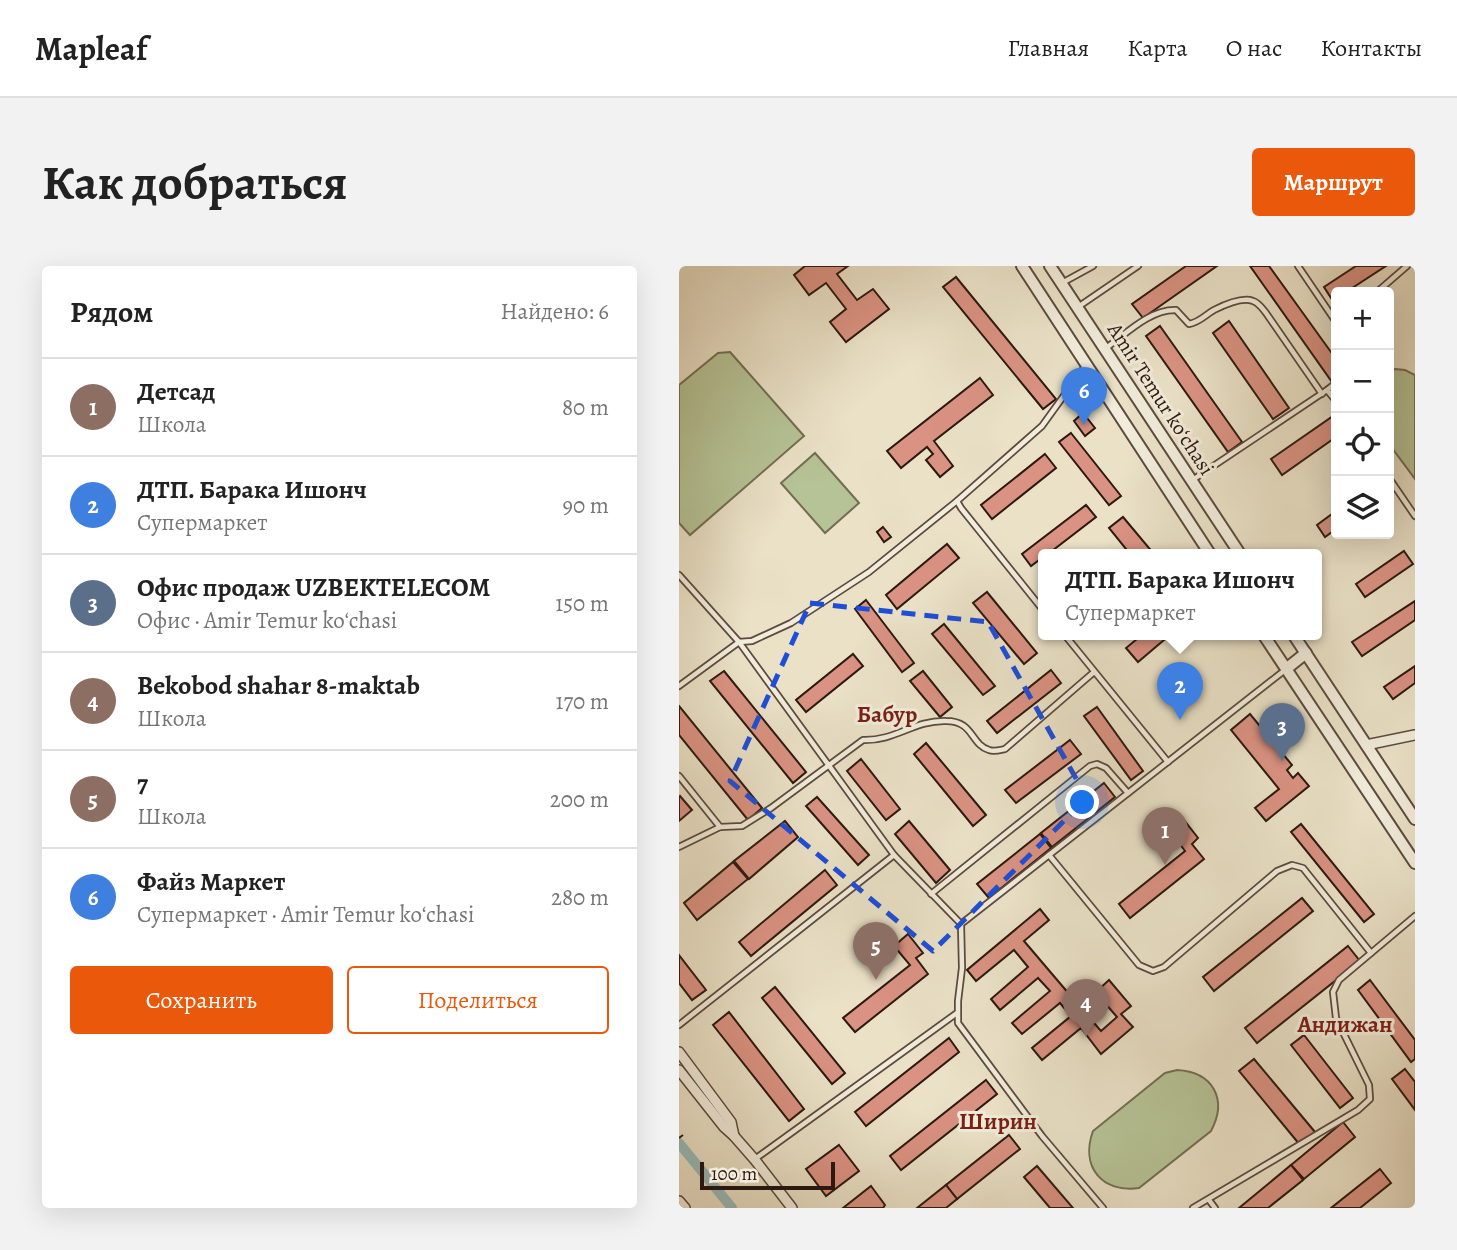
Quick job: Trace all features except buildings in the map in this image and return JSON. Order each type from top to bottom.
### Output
[{"type":"street","name":"Amir Temur koʻchasi","points":[[1022,266],[1207,549]]},
{"type":"street","name":"Amir Temur koʻchasi","points":[[1050,266],[1237,549]]},
{"type":"street","points":[[1086,364],[1105,350]]},
{"type":"street","points":[[1267,640],[1415,863]]},
{"type":"street","points":[[1297,640],[1415,820]]},
{"type":"street","points":[[1286,669],[1306,653]]},
{"type":"street","points":[[1344,756],[1366,745],[1415,735]]},
{"type":"street","points":[[679,1052],[731,1122],[734,1136]]},
{"type":"street","points":[[679,1070],[792,1208]]},
{"type":"street","points":[[679,1201],[685,1208]]},
{"type":"lane","points":[[1061,284],[1093,266]]},
{"type":"lane","points":[[1077,308],[1138,266]]},
{"type":"lane","points":[[1298,266],[1331,314]]},
{"type":"lane","points":[[1383,287],[1407,266]]},
{"type":"lane","points":[[1105,350],[1154,314],[1176,310],[1189,324],[1196,323],[1215,309],[1250,300],[1266,313],[1324,392],[1331,397]]},
{"type":"lane","points":[[679,686],[739,642],[752,641],[791,623],[869,572],[957,501],[1042,426],[1086,364]]},
{"type":"lane","points":[[1191,481],[1331,387]]},
{"type":"lane","points":[[1394,485],[1415,516]]},
{"type":"lane","points":[[957,501],[1038,603]]},
{"type":"lane","points":[[679,575],[739,642],[894,855],[961,924],[962,968],[958,1023],[1042,1136],[1103,1208]]},
{"type":"lane","points":[[1069,640],[1168,762]]},
{"type":"lane","points":[[961,924],[1286,669]]},
{"type":"lane","points":[[679,847],[720,827],[742,826],[771,808],[863,740],[894,736],[923,723],[948,720],[963,724],[981,745],[991,751],[1005,749],[1094,672]]},
{"type":"lane","points":[[931,894],[1090,766],[1097,764],[1106,768],[1128,793]]},
{"type":"lane","points":[[679,776],[720,827]]},
{"type":"lane","points":[[679,1025],[894,855]]},
{"type":"lane","points":[[1049,855],[1139,965],[1153,971],[1164,967],[1277,871],[1291,865],[1303,868],[1371,953]]},
{"type":"lane","points":[[1193,1208],[1358,1110],[1370,1099],[1369,1085],[1336,1018],[1333,992],[1339,980],[1415,916]]},
{"type":"lane","points":[[755,1160],[957,1013]]},
{"type":"lane","points":[[1209,1200],[1215,1208]]},
{"type":"path","points":[[679,1138],[683,1135]]},
{"type":"highlighted area","points":[[810,603],[988,622],[1087,798],[933,951],[730,781]]},
{"type":"green space","points":[[730,352],[804,436],[690,535],[679,523],[679,385],[718,353]]},
{"type":"green space","points":[[1394,369],[1405,370],[1415,375],[1415,479],[1394,451]]},
{"type":"green space","points":[[815,453],[859,503],[825,533],[781,483]]},
{"type":"green space","points":[[1177,1070],[1200,1076],[1214,1089],[1218,1108],[1211,1131],[1139,1188],[1114,1186],[1105,1182],[1097,1175],[1089,1156],[1093,1131],[1165,1073]]},
{"type":"waterway","points":[[679,1143],[732,1208]]},
{"type":"place","name":"Файз Маркет","points":[[1084,425]]},
{"type":"place","name":"ДТП. Барака Ишонч","points":[[1180,720]]},
{"type":"place","name":"Офис продаж UZBEKTELECOM","points":[[1282,761]]},
{"type":"place","name":"Детсад","points":[[1165,865]]},
{"type":"place","name":"7","points":[[876,980]]},
{"type":"place","name":"Bekobod shahar 8-maktab","points":[[1086,1037]]},
{"type":"district","name":"Бабур","points":[[887,714]]},
{"type":"district","name":"Андижан","points":[[1345,1024]]},
{"type":"district","name":"Ширин","points":[[998,1121]]}]
